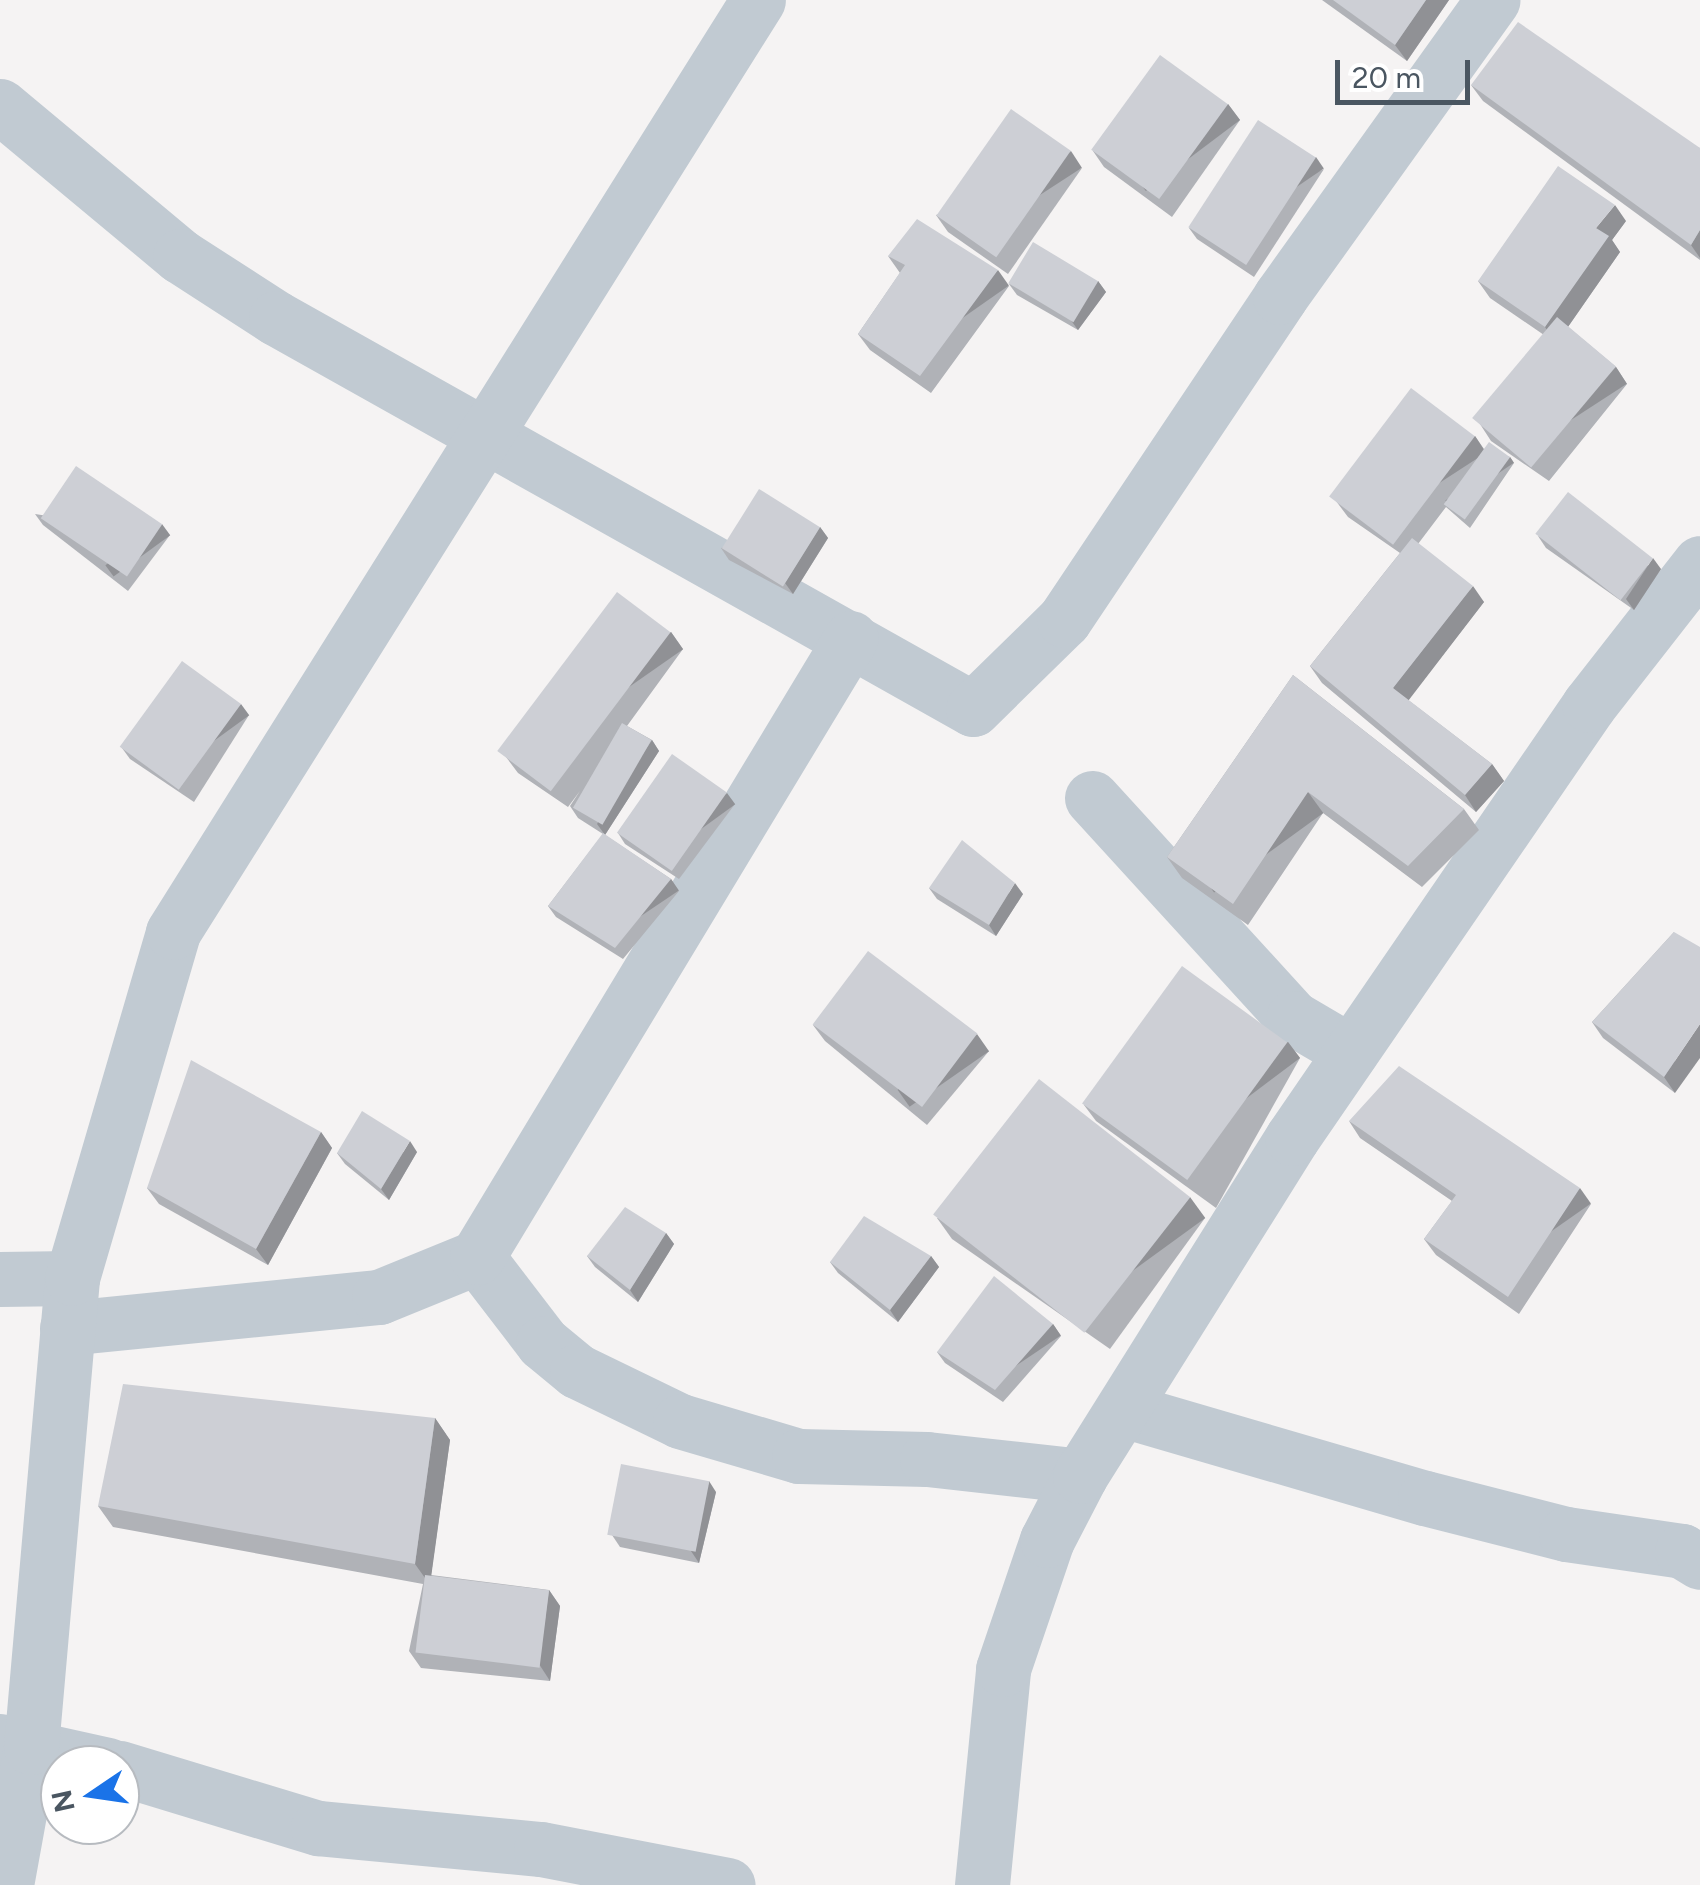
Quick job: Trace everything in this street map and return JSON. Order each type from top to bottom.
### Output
[{"type":"street","points":[[6,1885],[15,1744],[70,1303],[174,932],[758,0]]},
{"type":"street","points":[[0,106],[180,256],[395,389],[851,638],[973,709],[1064,620],[1280,298],[1493,0]]},
{"type":"street","points":[[982,1885],[1003,1669],[1047,1540],[1080,1476],[1126,1410],[1180,1315],[1351,1052],[1589,705],[1700,563]]},
{"type":"street","points":[[0,1278],[70,1303],[380,1297],[478,1257],[851,638]]},
{"type":"street","points":[[1092,798],[1293,1018],[1351,1052]]},
{"type":"street","points":[[478,1257],[543,1343],[577,1371],[680,1421],[798,1456],[927,1459],[1080,1476]]},
{"type":"street","points":[[1126,1410],[1443,1502],[1566,1534],[1682,1552],[1700,1562]]},
{"type":"street","points":[[15,1744],[40,1750]]},
{"type":"street","points":[[140,1774],[318,1828],[541,1849],[728,1885]]},
{"type":"building","points":[[1333,0],[1426,0],[1395,45]]},
{"type":"building","points":[[1518,22],[1700,148],[1700,230],[1691,245],[1471,85]]},
{"type":"building","points":[[1160,55],[1228,104],[1159,199],[1091,150]]},
{"type":"building","points":[[1011,109],[1071,151],[996,257],[936,215]]},
{"type":"building","points":[[1258,120],[1316,158],[1246,265],[1188,227]]},
{"type":"building","points":[[1558,166],[1615,205],[1596,228],[1609,236],[1545,327],[1478,281]]},
{"type":"building","points":[[917,219],[998,270],[920,376],[858,334],[905,265],[888,256]]},
{"type":"building","points":[[1033,242],[1098,281],[1073,322],[1008,283]]},
{"type":"building","points":[[1557,317],[1616,366],[1531,468],[1472,418]]},
{"type":"building","points":[[1411,388],[1475,436],[1393,545],[1329,497]]},
{"type":"building","points":[[1489,442],[1510,457],[1465,520],[1444,504]]},
{"type":"building","points":[[76,466],[162,524],[127,576],[41,518]]},
{"type":"building","points":[[759,489],[820,527],[783,587],[722,548]]},
{"type":"building","points":[[1568,492],[1653,558],[1620,600],[1535,534]]},
{"type":"building","points":[[1412,538],[1473,586],[1393,688],[1492,764],[1465,795],[1310,666]]},
{"type":"building","points":[[617,592],[671,632],[551,791],[497,751]]},
{"type":"building","points":[[182,661],[241,704],[179,790],[120,747]]},
{"type":"building","points":[[1293,675],[1464,809],[1408,866],[1308,792],[1233,904],[1167,857]]},
{"type":"building","points":[[622,723],[651,740],[602,825],[573,808]]},
{"type":"building","points":[[672,754],[727,792],[672,871],[617,833]]},
{"type":"building","points":[[603,833],[671,879],[615,948],[548,906]]},
{"type":"building","points":[[962,840],[1015,883],[989,925],[929,888]]},
{"type":"building","points":[[1674,932],[1700,947],[1700,1024],[1664,1077],[1592,1022]]},
{"type":"building","points":[[868,951],[977,1033],[922,1107],[813,1024]]},
{"type":"building","points":[[1182,966],[1287,1042],[1187,1180],[1082,1104]]},
{"type":"building","points":[[191,1060],[321,1132],[256,1249],[147,1188]]},
{"type":"building","points":[[1399,1066],[1580,1188],[1508,1297],[1424,1239],[1456,1195],[1349,1121]]},
{"type":"building","points":[[1039,1079],[1190,1197],[1084,1333],[933,1215]]},
{"type":"building","points":[[362,1111],[410,1141],[381,1189],[337,1153]]},
{"type":"building","points":[[625,1207],[666,1233],[630,1290],[587,1256]]},
{"type":"building","points":[[864,1216],[931,1256],[890,1310],[830,1262]]},
{"type":"building","points":[[994,1276],[1053,1324],[995,1390],[937,1352]]},
{"type":"building","points":[[123,1384],[435,1418],[415,1564],[98,1506]]},
{"type":"building","points":[[621,1464],[709,1481],[696,1552],[607,1535]]},
{"type":"building","points":[[425,1575],[549,1590],[540,1668],[415,1652]]}]
